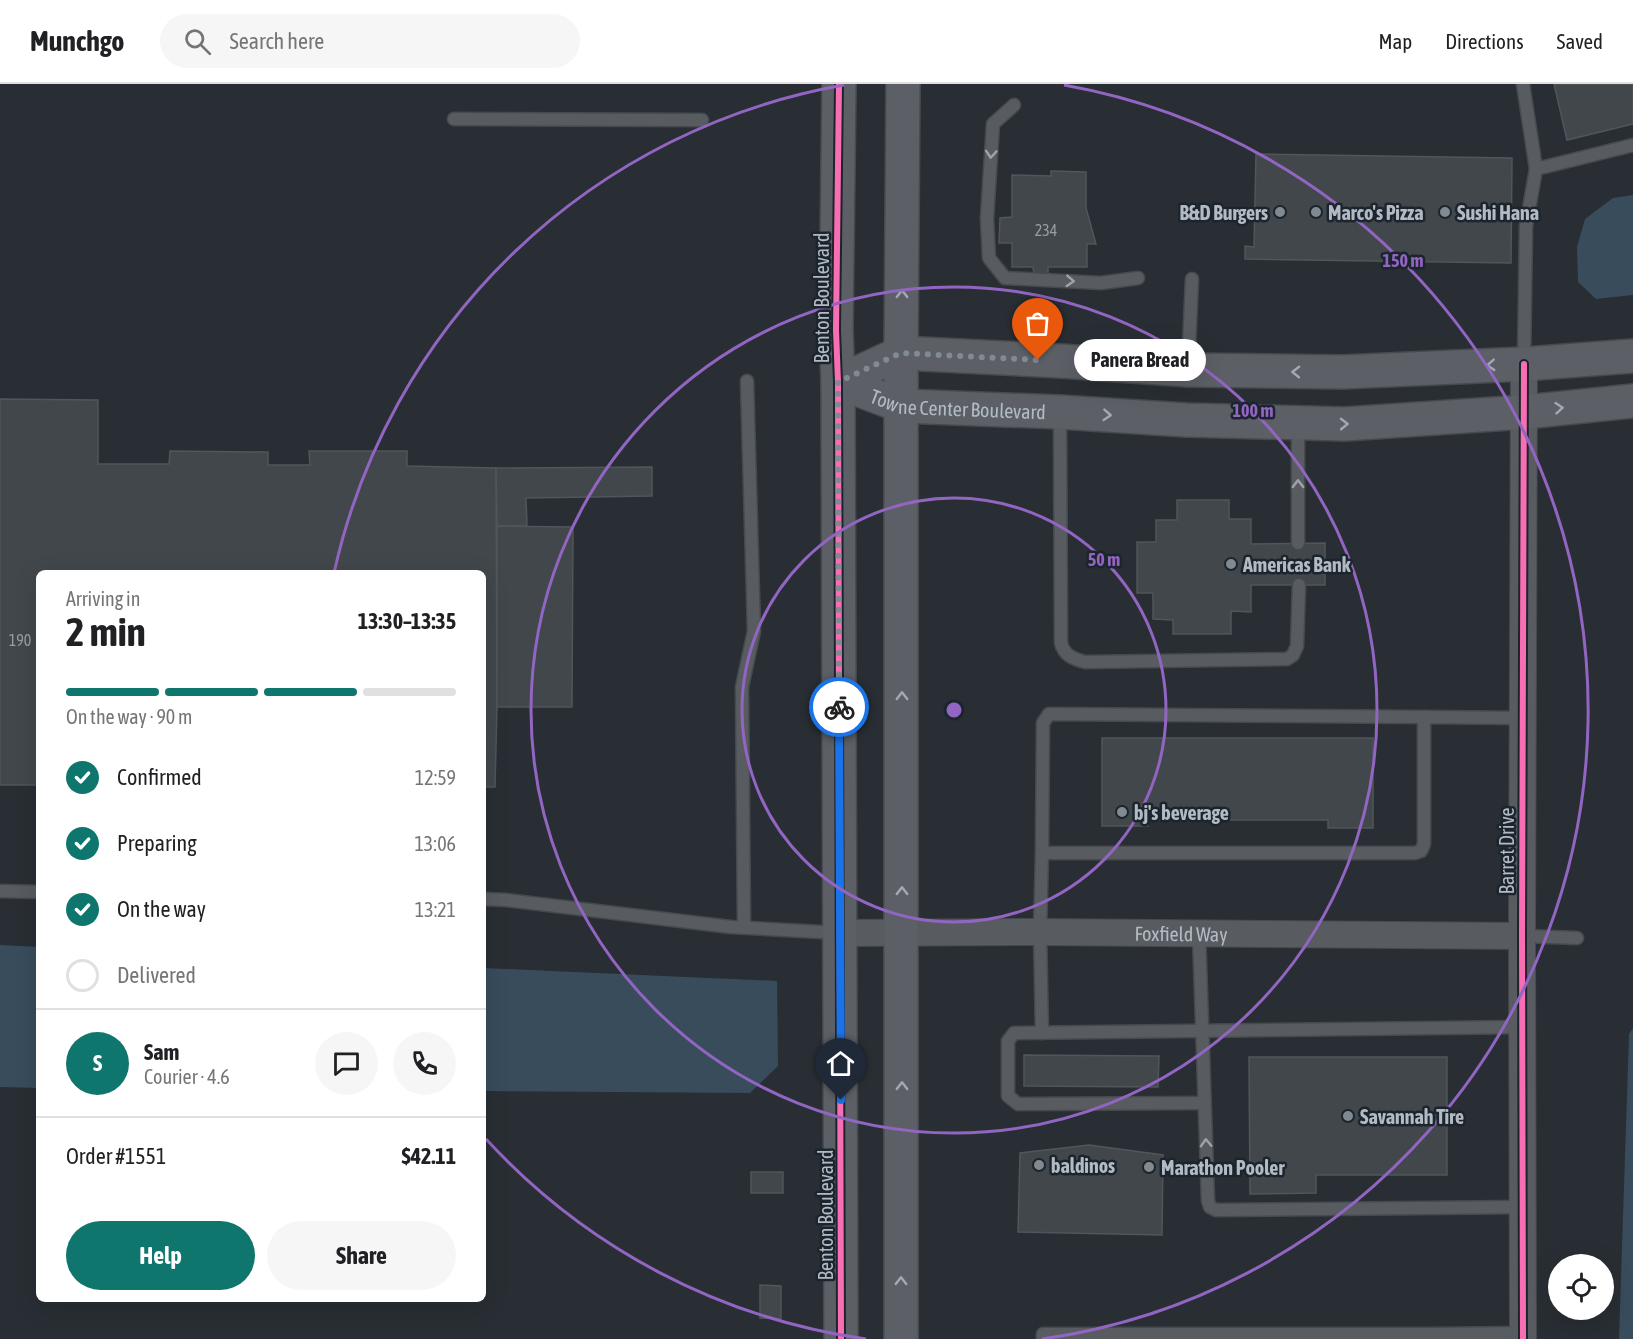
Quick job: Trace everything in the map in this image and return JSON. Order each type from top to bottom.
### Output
[{"type":"street","name":"Benton Boulevard","points":[[839,84],[836,330],[841,1339]]},
{"type":"street","points":[[902,1339],[903,84]]},
{"type":"street","points":[[903,132],[925,84]]},
{"type":"street","name":"Towne Center Boulevard","points":[[838,382],[901,353],[1188,370],[1342,372],[1524,364],[1633,356]]},
{"type":"street","points":[[1060,412],[1061,361]]},
{"type":"street","name":"Barret Drive","points":[[1523,1336],[1521,936],[1524,364]]},
{"type":"street","points":[[1186,420],[1188,370]]},
{"type":"street","name":"Towne Center Boulevard","points":[[838,382],[902,405],[1186,420],[1298,423],[1346,424],[1633,401]]},
{"type":"street","name":"Foxfield Way","points":[[840,933],[1040,932],[1521,936]]},
{"type":"lane","points":[[1523,84],[1536,169],[1526,226],[1524,364]]},
{"type":"lane","points":[[1014,105],[993,124],[987,218],[988,258],[1005,278],[1101,283],[1138,278]]},
{"type":"lane","points":[[454,119],[702,120]]},
{"type":"lane","points":[[1536,169],[1633,145]]},
{"type":"lane","points":[[1188,370],[1192,279]]},
{"type":"lane","points":[[744,927],[742,687],[754,631],[747,381]]},
{"type":"lane","points":[[1060,412],[1061,643],[1062,650],[1068,655],[1085,662],[1287,659],[1293,655],[1297,646],[1299,585]]},
{"type":"lane","points":[[1298,423],[1298,543]]},
{"type":"lane","points":[[1042,1033],[1040,932],[1043,723],[1049,714],[1523,718]]},
{"type":"lane","points":[[1042,853],[1415,853],[1421,851],[1424,844],[1424,717]]},
{"type":"lane","points":[[0,891],[36,892]]},
{"type":"lane","points":[[486,900],[506,900],[744,927],[840,933]]},
{"type":"lane","points":[[1199,934],[1204,1103],[1210,1207],[1216,1210],[1523,1207]]},
{"type":"lane","points":[[1521,936],[1577,938]]},
{"type":"lane","points":[[1204,1103],[1018,1104],[1008,1096],[1008,1041],[1014,1033],[1522,1027]]},
{"type":"lane","points":[[1042,1339],[1043,1334],[1523,1336]]},
{"type":"water","points":[[1633,195],[1633,295],[1596,299],[1578,282],[1577,247],[1585,219],[1613,198]]},
{"type":"water","points":[[0,945],[36,947],[36,1088],[0,1087]]},
{"type":"water","points":[[486,968],[777,981],[778,1066],[750,1093],[486,1091]]},
{"type":"water","points":[[1633,1028],[1633,1339],[1619,1339],[1629,1034]]},
{"type":"building","points":[[1554,84],[1633,84],[1633,124],[1567,140]]},
{"type":"building","points":[[1256,154],[1512,158],[1511,263],[1245,259],[1245,246],[1254,247]]},
{"type":"building","points":[[1051,171],[1086,172],[1086,208],[1096,244],[1087,244],[1087,267],[1048,267],[1048,274],[1034,274],[1033,267],[1012,267],[1012,243],[999,243],[1000,218],[1012,217],[1012,175],[1051,176]]},
{"type":"building","points":[[0,399],[98,400],[98,464],[169,464],[170,451],[268,452],[268,465],[310,465],[309,451],[407,451],[407,466],[496,468],[495,787],[486,787],[486,570],[36,570],[36,785],[0,785]]},
{"type":"building","points":[[652,467],[652,496],[526,498],[527,526],[497,526],[496,468]]},
{"type":"building","name":"Americas Bank","points":[[1177,500],[1229,500],[1229,519],[1251,519],[1251,544],[1325,543],[1325,585],[1251,585],[1251,612],[1231,611],[1231,634],[1173,634],[1173,620],[1153,619],[1153,593],[1137,593],[1137,542],[1156,542],[1156,520],[1177,520]]},
{"type":"building","points":[[497,526],[573,527],[572,707],[497,707]]},
{"type":"building","points":[[1102,738],[1373,738],[1373,828],[1328,828],[1328,820],[1148,820],[1148,826],[1102,826]]},
{"type":"building","points":[[1024,1055],[1159,1056],[1158,1087],[1024,1086]]},
{"type":"building","name":"Savannah Tire","points":[[1249,1057],[1447,1057],[1447,1175],[1316,1175],[1316,1193],[1250,1194]]},
{"type":"building","points":[[1089,1145],[1163,1155],[1162,1235],[1018,1232],[1020,1153]]},
{"type":"building","points":[[751,1172],[783,1172],[783,1193],[751,1193]]},
{"type":"building","points":[[760,1285],[781,1286],[781,1319],[760,1318]]},
{"type":"cycle path","points":[[839,84],[836,330],[841,1339]]},
{"type":"cycle path","points":[[1523,1339],[1524,364]]},
{"type":"way so far","points":[[839,707],[838,382],[901,353],[1038,360]]},
{"type":"place","name":"B&D Burgers","points":[[1280,212]]},
{"type":"place","name":"Marco's Pizza","points":[[1316,212]]},
{"type":"place","name":"Sushi Hana","points":[[1445,212]]},
{"type":"place","name":"Panera Bread","points":[[1038,360]]},
{"type":"place","name":"Americas Bank","points":[[1231,564]]},
{"type":"place","name":"bj's beverage","points":[[1122,812]]},
{"type":"place","name":"Savannah Tire","points":[[1348,1116]]},
{"type":"place","name":"baldinos","points":[[1039,1165]]},
{"type":"place","name":"Marathon Pooler","points":[[1149,1167]]},
{"type":"route","points":[[839,707],[841,1100]]}]
